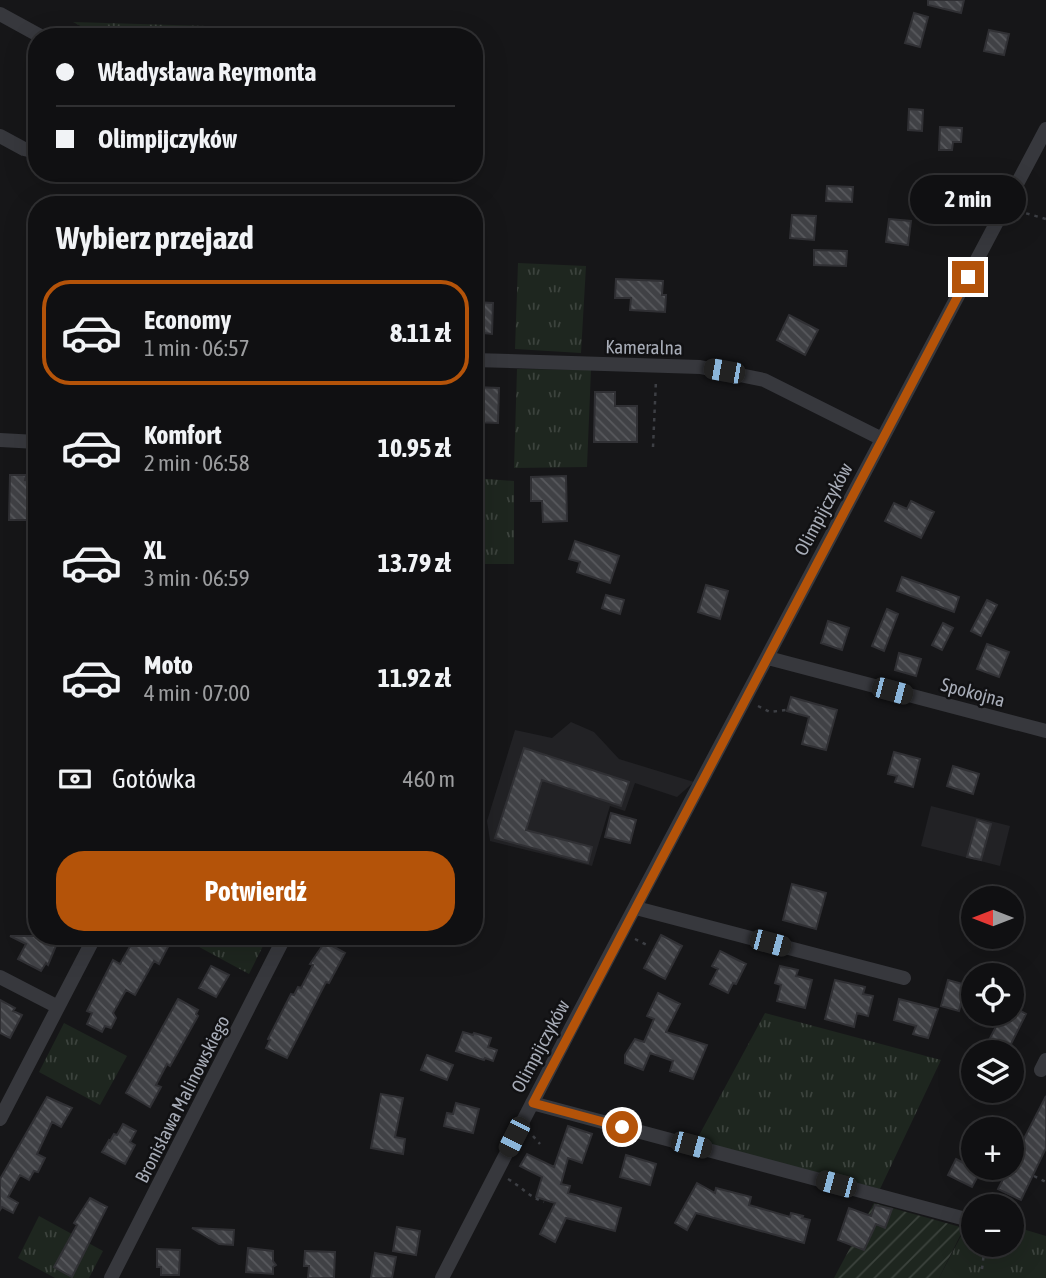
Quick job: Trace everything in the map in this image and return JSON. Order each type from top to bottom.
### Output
[{"type":"street","points":[[0,14],[28,29]]},
{"type":"street","name":"Olimpijczyków","points":[[442,1278],[1046,129]]},
{"type":"street","points":[[0,136],[28,150]]},
{"type":"street","name":"Kameralna","points":[[483,360],[700,367],[764,380],[882,439]]},
{"type":"street","points":[[0,440],[28,442]]},
{"type":"street","name":"Spokojna","points":[[768,658],[1046,731]]},
{"type":"street","points":[[636,908],[904,978]]},
{"type":"street","points":[[0,1119],[90,945]]},
{"type":"street","name":"Bronisława Malinowskiego","points":[[111,1278],[280,945]]},
{"type":"street","points":[[0,977],[58,1007]]},
{"type":"street","points":[[533,1103],[961,1218]]},
{"type":"path","points":[[1005,207],[1046,219]]},
{"type":"path","points":[[653,447],[657,367]]},
{"type":"path","points":[[749,692],[762,709],[774,713],[786,709]]},
{"type":"path","points":[[496,1173],[523,1188],[530,1197],[544,1202]]},
{"type":"path","points":[[1034,1176],[1046,1182]]},
{"type":"path","points":[[982,1269],[983,1257]]},
{"type":"shaded area","points":[[571,722],[594,732],[619,759],[694,782],[677,797],[635,783],[625,811],[610,806],[592,866],[490,841],[487,821],[515,730],[552,738]]},
{"type":"shaded area","points":[[931,806],[1010,826],[1000,866],[921,846]]},
{"type":"green space","points":[[73,22],[272,28],[84,28]]},
{"type":"green space","points":[[518,263],[586,266],[581,353],[515,349]]},
{"type":"green space","points":[[517,369],[591,370],[587,467],[514,468]]},
{"type":"green space","points":[[483,479],[514,481],[514,564],[483,564]]},
{"type":"green space","points":[[195,945],[264,945],[249,974]]},
{"type":"green space","points":[[765,1013],[941,1060],[880,1189],[696,1141]]},
{"type":"green space","points":[[64,1023],[127,1056],[100,1105],[39,1072]]},
{"type":"green space","points":[[874,1203],[961,1227],[961,1234],[939,1278],[834,1278]]},
{"type":"green space","points":[[39,1216],[103,1251],[89,1278],[55,1278],[18,1258]]},
{"type":"green space","points":[[1024,1221],[1026,1230],[1046,1236],[1046,1278],[939,1278],[961,1236],[961,1257],[1024,1257]]},
{"type":"building","points":[[928,0],[964,0],[961,13],[928,5]]},
{"type":"building","points":[[914,13],[928,17],[920,47],[905,43]]},
{"type":"building","points":[[989,30],[1009,34],[1004,55],[984,51]]},
{"type":"building","points":[[909,109],[923,110],[922,131],[908,130]]},
{"type":"building","points":[[940,127],[962,128],[961,142],[953,142],[952,150],[939,150]]},
{"type":"building","points":[[827,186],[853,187],[852,202],[826,201]]},
{"type":"building","points":[[792,215],[816,216],[814,240],[790,238]]},
{"type":"building","points":[[889,219],[911,221],[908,245],[886,242]]},
{"type":"building","points":[[814,250],[847,251],[846,266],[814,265]]},
{"type":"building","points":[[616,279],[663,281],[665,312],[630,310],[631,298],[615,298]]},
{"type":"building","points":[[483,302],[493,303],[492,334],[483,333]]},
{"type":"building","points":[[789,315],[818,330],[805,355],[777,340]]},
{"type":"building","points":[[483,387],[499,388],[498,423],[483,422]]},
{"type":"building","points":[[595,392],[615,392],[615,406],[637,406],[637,442],[594,442]]},
{"type":"building","points":[[10,475],[26,475],[28,520],[9,520]]},
{"type":"building","points":[[566,476],[567,521],[543,522],[542,501],[531,501],[531,477]]},
{"type":"building","points":[[911,501],[934,512],[921,538],[885,521],[894,503],[907,509]]},
{"type":"building","points":[[575,541],[619,556],[610,583],[577,572],[580,562],[569,559]]},
{"type":"building","points":[[902,577],[959,597],[954,612],[897,591]]},
{"type":"building","points":[[706,585],[728,591],[720,619],[698,612]]},
{"type":"building","points":[[606,595],[624,600],[620,614],[602,608]]},
{"type":"building","points":[[987,600],[997,605],[981,636],[971,631]]},
{"type":"building","points":[[887,609],[898,614],[884,651],[872,646]]},
{"type":"building","points":[[828,621],[849,628],[842,650],[821,643]]},
{"type":"building","points":[[943,623],[953,628],[942,650],[932,645]]},
{"type":"building","points":[[987,644],[1009,652],[999,677],[977,669]]},
{"type":"building","points":[[899,653],[921,659],[916,676],[895,670]]},
{"type":"building","points":[[791,697],[837,710],[826,750],[802,744],[809,717],[787,711]]},
{"type":"building","points":[[524,748],[629,782],[621,806],[542,780],[526,830],[592,847],[588,863],[495,838]]},
{"type":"building","points":[[894,752],[920,759],[913,787],[895,782],[897,776],[888,774]]},
{"type":"building","points":[[953,766],[979,774],[973,794],[947,786]]},
{"type":"building","points":[[611,813],[636,820],[630,843],[605,837]]},
{"type":"building","points":[[977,820],[991,824],[981,860],[967,857]]},
{"type":"building","points":[[792,884],[826,893],[816,929],[783,920]]},
{"type":"building","points":[[661,935],[682,946],[665,979],[644,968]]},
{"type":"building","points":[[10,936],[28,936],[28,945],[56,945],[48,965],[46,963],[41,971],[18,959],[26,944]]},
{"type":"building","points":[[131,945],[169,945],[159,964],[154,961],[135,995],[126,990],[113,1013],[116,1018],[111,1028],[105,1026],[102,1032],[87,1024],[92,1013],[87,1011],[113,960],[120,964]]},
{"type":"building","points":[[323,945],[330,945],[345,953],[329,983],[326,982],[287,1058],[266,1048],[270,1040],[268,1039],[291,994],[294,995],[298,987],[301,988],[313,965],[310,964]]},
{"type":"building","points":[[720,951],[746,964],[728,993],[710,984],[718,969],[712,966]]},
{"type":"building","points":[[211,966],[229,975],[216,997],[199,988]]},
{"type":"building","points":[[780,966],[798,970],[796,976],[812,980],[805,1008],[777,1001],[781,985],[775,983]]},
{"type":"building","points":[[835,980],[865,987],[863,994],[873,996],[868,1016],[857,1013],[854,1027],[825,1019]]},
{"type":"building","points":[[948,980],[961,984],[959,1011],[941,1006]]},
{"type":"building","points":[[658,993],[680,1004],[666,1032],[707,1045],[693,1079],[670,1071],[673,1061],[650,1053],[643,1070],[625,1063],[625,1055],[635,1039],[644,1042],[654,1019],[647,1016]]},
{"type":"building","points":[[178,999],[198,1010],[198,1016],[170,1066],[167,1064],[156,1085],[161,1087],[150,1107],[126,1093]]},
{"type":"building","points":[[899,999],[938,1009],[928,1038],[913,1034],[916,1026],[894,1020]]},
{"type":"building","points":[[0,1000],[22,1015],[10,1038],[0,1033]]},
{"type":"building","points":[[996,1026],[1020,1026],[1013,1040],[989,1040]]},
{"type":"building","points":[[463,1032],[491,1038],[488,1047],[497,1050],[493,1061],[456,1051]]},
{"type":"building","points":[[427,1055],[453,1065],[447,1080],[421,1070]]},
{"type":"building","points":[[381,1094],[403,1098],[395,1137],[405,1139],[403,1154],[371,1148]]},
{"type":"building","points":[[1046,1096],[1046,1148],[1024,1194],[1008,1194],[998,1189],[1003,1180],[1024,1180],[1024,1139]]},
{"type":"building","points":[[47,1097],[72,1108],[61,1127],[52,1122],[37,1154],[45,1158],[38,1172],[34,1171],[29,1180],[20,1175],[8,1197],[18,1203],[13,1213],[2,1207],[0,1210],[0,1179]]},
{"type":"building","points":[[456,1103],[479,1109],[473,1133],[444,1126],[447,1113],[453,1114]]},
{"type":"building","points":[[123,1124],[136,1131],[130,1142],[135,1145],[125,1164],[102,1152]]},
{"type":"building","points":[[568,1126],[592,1134],[582,1163],[568,1158],[561,1184],[570,1186],[568,1193],[621,1208],[615,1231],[566,1218],[555,1242],[540,1234],[555,1203],[536,1197],[542,1177],[520,1166],[527,1154],[554,1167]]},
{"type":"building","points":[[626,1155],[656,1164],[650,1185],[620,1177]]},
{"type":"building","points":[[956,1159],[961,1162],[961,1180],[976,1180],[972,1187],[948,1175]]},
{"type":"building","points":[[697,1183],[715,1193],[716,1188],[751,1197],[749,1205],[790,1217],[791,1213],[803,1216],[802,1218],[810,1220],[804,1243],[696,1213],[687,1230],[675,1223]]},
{"type":"building","points":[[90,1198],[107,1207],[72,1277],[54,1267],[77,1225],[74,1223]]},
{"type":"building","points":[[875,1205],[892,1209],[885,1228],[876,1224],[864,1250],[838,1240],[849,1208],[871,1216]]},
{"type":"building","points":[[397,1227],[420,1231],[416,1255],[393,1251]]},
{"type":"building","points":[[192,1228],[234,1230],[233,1245],[219,1244]]},
{"type":"building","points":[[248,1248],[273,1251],[276,1265],[273,1267],[273,1274],[246,1272]]},
{"type":"building","points":[[157,1249],[180,1250],[179,1275],[161,1275],[161,1267],[157,1267]]},
{"type":"building","points":[[305,1251],[335,1252],[334,1278],[308,1278],[309,1266],[304,1266]]},
{"type":"building","points":[[375,1253],[396,1257],[392,1278],[371,1278]]},
{"type":"route","points":[[622,1127],[533,1103],[968,277]]}]
